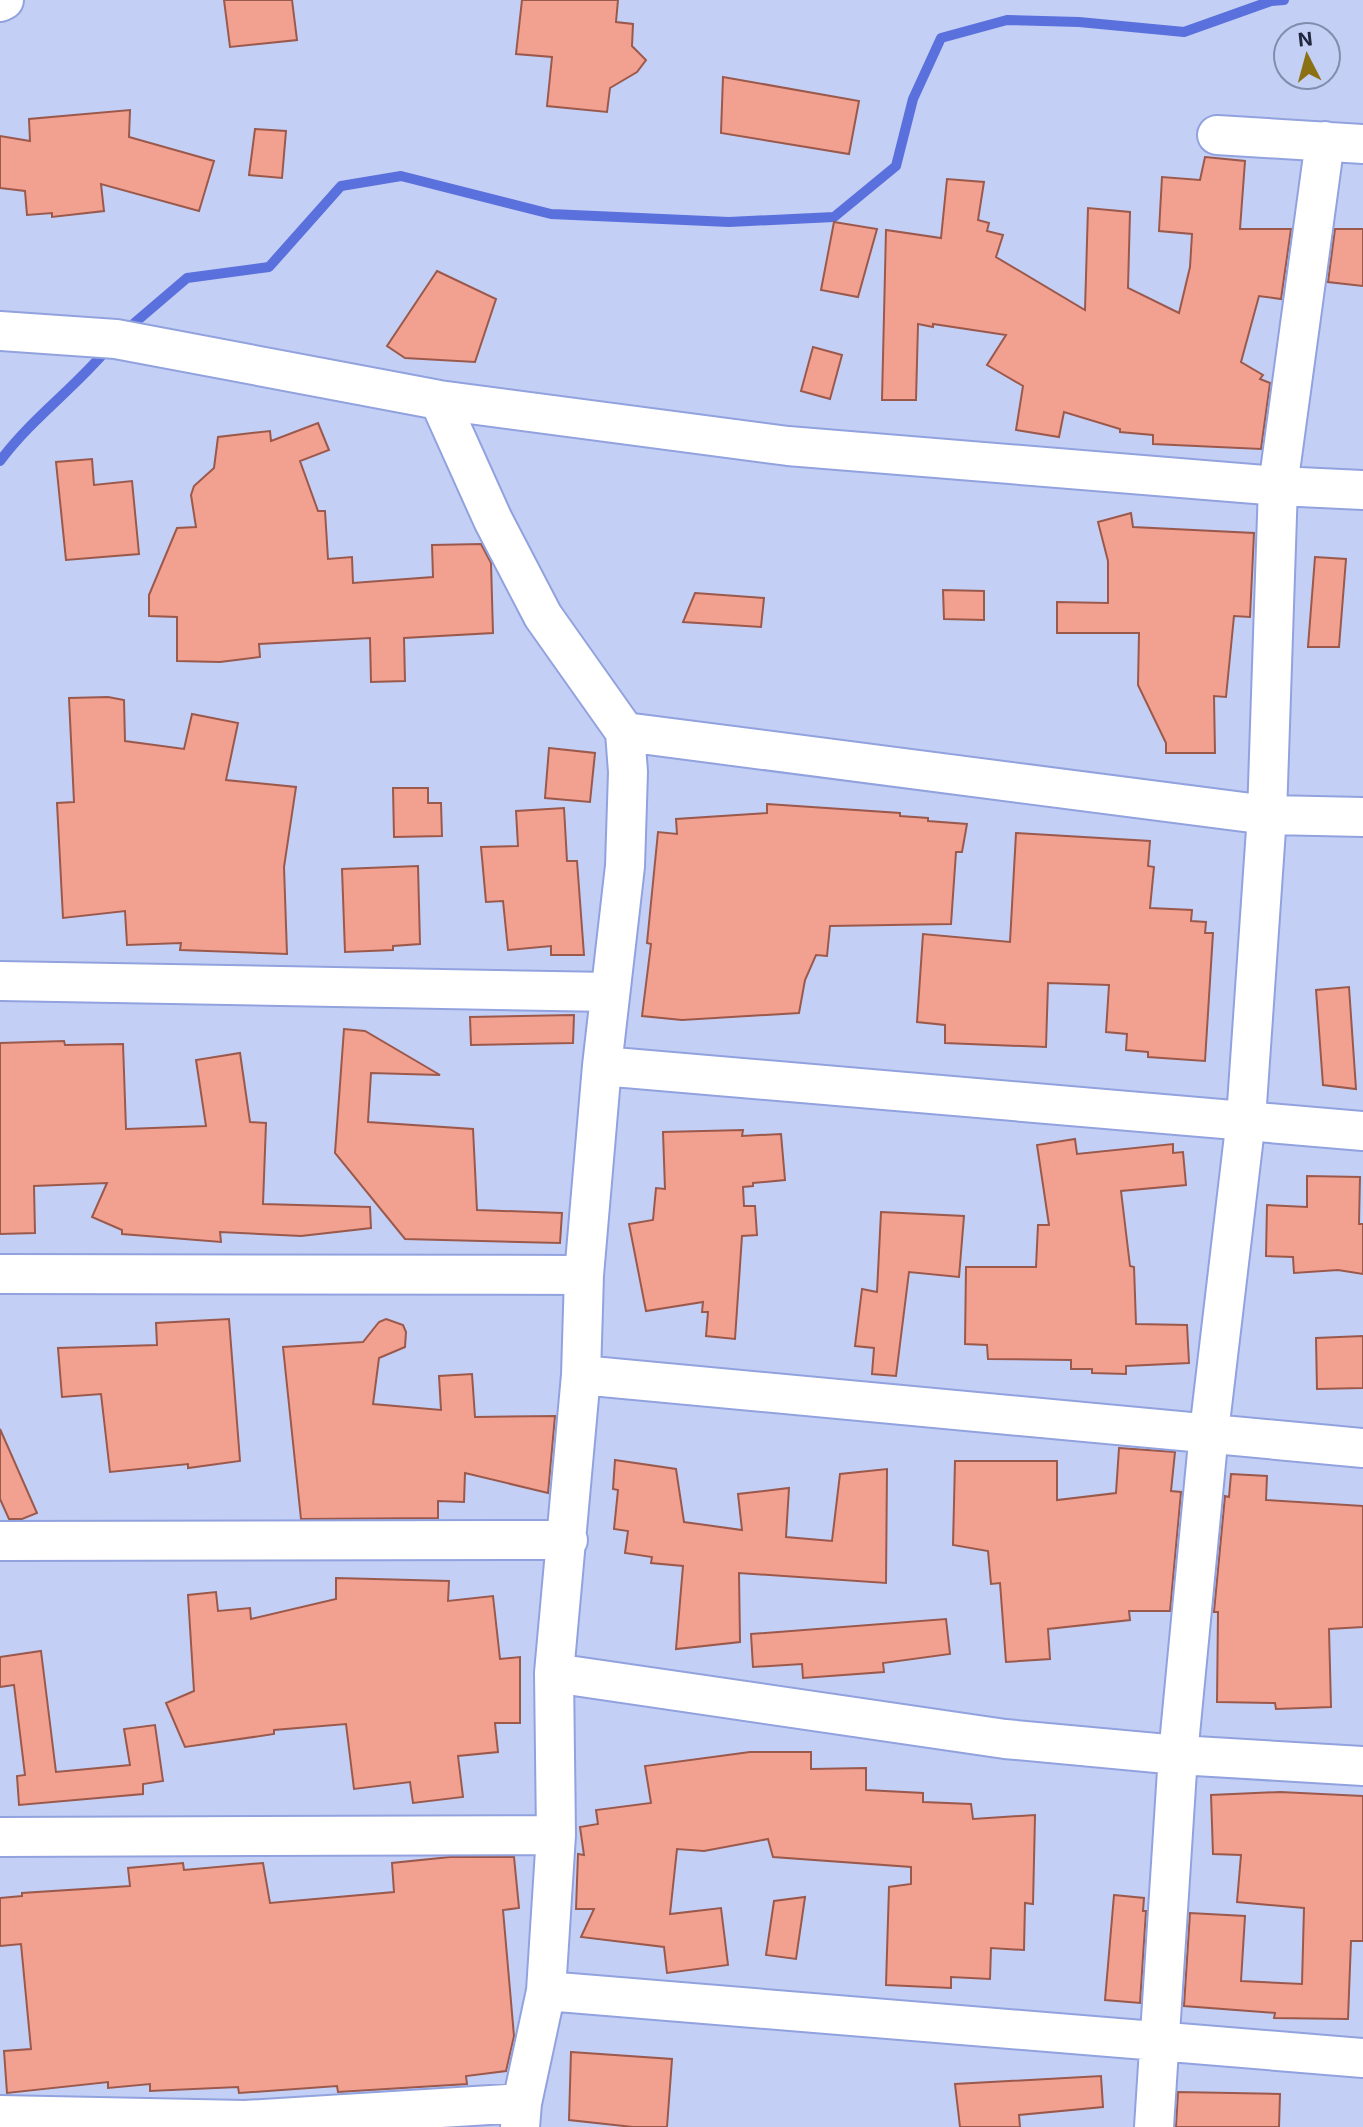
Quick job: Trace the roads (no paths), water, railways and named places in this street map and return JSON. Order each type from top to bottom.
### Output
[{"type":"street","points":[[1217,135],[1363,144]]},
{"type":"street","points":[[1154,2127],[1178,1755],[1209,1432],[1246,1119],[1267,815],[1278,486],[1325,141]]},
{"type":"street","points":[[0,331],[116,338],[439,400],[788,446],[1278,486],[1363,490]]},
{"type":"street","points":[[0,2115],[245,2120],[521,2115],[546,1991],[556,1835],[554,1673],[581,1376],[584,1275],[602,1066],[625,866],[628,772],[625,732],[543,616],[493,520],[439,400]]},
{"type":"street","points":[[625,732],[1267,815],[1363,817]]},
{"type":"street","points":[[0,981],[610,992]]},
{"type":"street","points":[[602,1066],[1363,1130]]},
{"type":"street","points":[[0,1274],[584,1275]]},
{"type":"street","points":[[581,1376],[1363,1448]]},
{"type":"street","points":[[0,1541],[568,1540]]},
{"type":"street","points":[[554,1673],[1006,1739],[1178,1755],[1363,1766]]},
{"type":"street","points":[[0,1837],[556,1835]]},
{"type":"street","points":[[546,1991],[1363,2058]]},
{"type":"waterway","points":[[125,331],[187,278],[269,267],[341,186],[401,176],[551,214],[729,222],[834,217],[896,166],[913,99],[941,38],[1007,20],[1079,22],[1184,32],[1271,1],[1284,0]]},
{"type":"waterway","points":[[0,461],[25,431],[109,347]]}]
